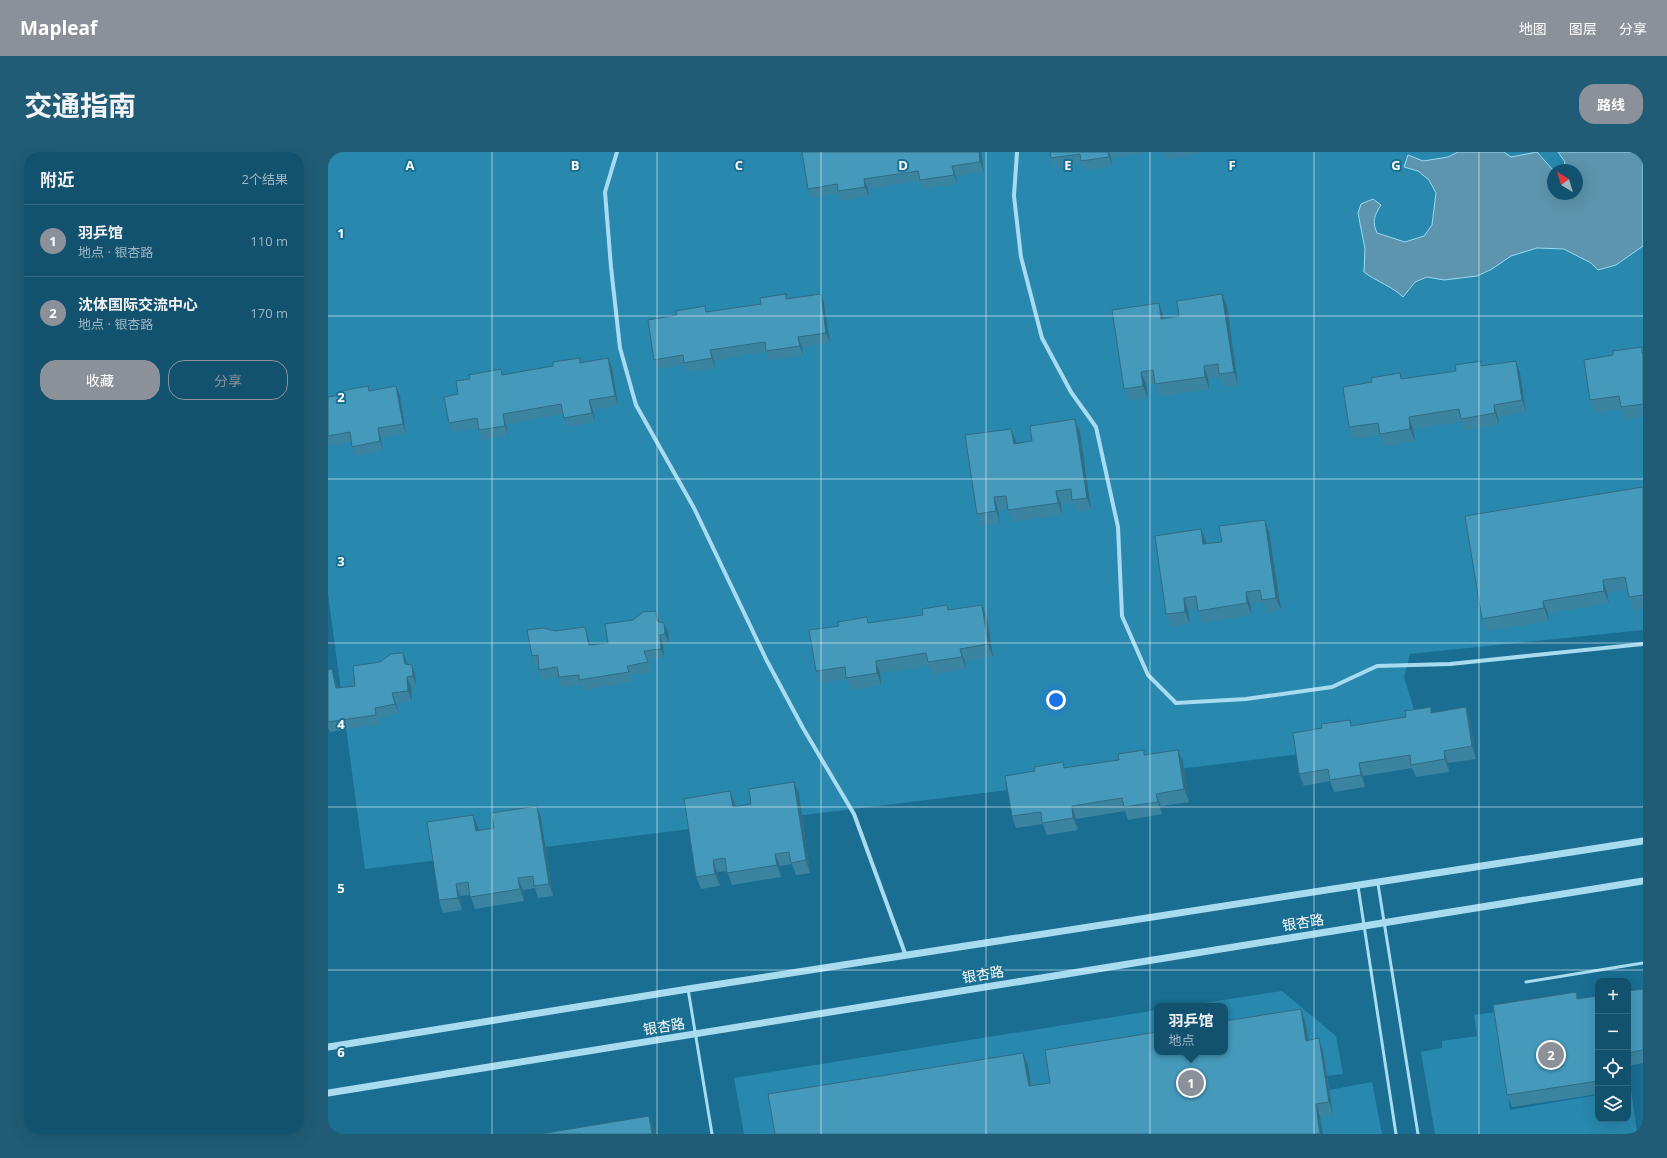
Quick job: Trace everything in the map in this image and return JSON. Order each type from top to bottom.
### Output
[{"type":"street","points":[[617,152],[605,192],[620,348],[636,405],[694,508],[767,661],[803,728],[854,814],[906,956]]},
{"type":"street","points":[[1017,152],[1014,196],[1021,257],[1042,338],[1071,392],[1096,427],[1118,528],[1122,616],[1148,675],[1176,703],[1246,699],[1332,687],[1377,666],[1450,664],[1643,644]]},
{"type":"street","points":[[328,1047],[688,989],[1378,884],[1643,841]]},
{"type":"street","name":"银杏路","points":[[328,1093],[1643,882]]},
{"type":"lane","points":[[1378,884],[1418,1134]]},
{"type":"lane","points":[[1358,886],[1396,1134]]},
{"type":"lane","points":[[1526,982],[1643,963]]},
{"type":"lane","points":[[688,989],[712,1134]]},
{"type":"shaded area","points":[[328,152],[1643,152],[1643,630],[1410,654],[1404,677],[1423,739],[365,869],[328,594]]},
{"type":"shaded area","points":[[1458,152],[1504,152],[1511,157],[1537,152],[1548,164],[1547,200],[1583,200],[1583,164],[1564,164],[1565,162],[1558,152],[1643,152],[1643,246],[1616,265],[1598,270],[1591,263],[1564,249],[1537,248],[1511,256],[1492,269],[1477,276],[1444,280],[1427,277],[1415,282],[1403,297],[1364,272],[1365,249],[1358,213],[1361,204],[1373,199],[1381,205],[1374,219],[1377,233],[1405,242],[1424,236],[1432,225],[1436,193],[1429,180],[1418,171],[1404,167],[1408,155],[1423,161],[1448,157]]},
{"type":"shaded area","points":[[1282,991],[1336,1036],[1343,1074],[1327,1076],[1329,1090],[1372,1082],[1382,1134],[744,1134],[734,1078],[1154,1010],[1154,1055],[1228,1055],[1228,1003],[1204,1003]]},
{"type":"shaded area","points":[[1497,1012],[1510,1110],[1595,1096],[1595,1122],[1631,1122],[1631,1090],[1637,1132],[1626,1134],[1435,1134],[1421,1052],[1442,1048],[1442,1041],[1477,1036],[1474,1015]]},
{"type":"building","points":[[802,152],[979,152],[980,162],[952,166],[954,175],[920,180],[918,171],[864,179],[865,187],[838,191],[837,184],[808,189]]},
{"type":"building","points":[[1050,152],[1108,152],[1109,157],[1081,161],[1080,154],[1051,158]]},
{"type":"building","points":[[786,294],[786,299],[821,294],[826,333],[798,337],[800,346],[766,351],[765,342],[710,350],[712,358],[684,363],[683,355],[654,360],[648,320],[677,315],[676,311],[705,306],[706,312],[761,304],[760,298]]},
{"type":"building","points":[[1222,294],[1234,372],[1219,374],[1218,364],[1204,366],[1205,377],[1155,384],[1153,370],[1141,372],[1143,386],[1124,389],[1112,310],[1159,303],[1161,319],[1179,316],[1177,301]]},
{"type":"building","points":[[1642,347],[1643,404],[1621,407],[1619,396],[1590,400],[1584,360],[1613,355],[1613,351]]},
{"type":"building","points":[[580,358],[580,363],[608,358],[615,396],[589,400],[592,413],[564,418],[561,404],[503,414],[505,426],[479,430],[477,418],[449,423],[444,397],[458,394],[456,381],[470,379],[469,375],[501,369],[502,375],[553,366],[553,362]]},
{"type":"building","points":[[1481,361],[1481,366],[1516,361],[1522,400],[1494,405],[1495,413],[1461,419],[1459,409],[1409,417],[1410,429],[1380,434],[1378,423],[1349,427],[1343,387],[1372,382],[1371,378],[1400,373],[1401,379],[1456,371],[1455,365]]},
{"type":"building","points":[[368,386],[369,391],[396,386],[403,424],[378,428],[380,441],[352,447],[350,432],[328,436],[328,397],[341,395],[341,391]]},
{"type":"building","points":[[1075,419],[1087,498],[1072,500],[1071,489],[1056,491],[1058,503],[1008,510],[1006,496],[994,497],[996,511],[977,514],[965,435],[1011,429],[1014,444],[1032,441],[1030,426]]},
{"type":"building","points":[[1643,487],[1643,595],[1629,597],[1625,577],[1603,580],[1604,591],[1543,601],[1544,608],[1482,619],[1465,516]]},
{"type":"building","points":[[1265,520],[1276,598],[1262,600],[1260,590],[1246,592],[1247,603],[1198,611],[1196,596],[1184,598],[1185,612],[1166,614],[1155,536],[1201,529],[1203,544],[1222,542],[1219,526]]},
{"type":"building","points":[[947,605],[948,610],[982,605],[988,644],[960,649],[962,657],[928,662],[926,653],[876,661],[877,673],[846,678],[845,667],[816,671],[809,630],[839,626],[838,622],[867,617],[868,623],[923,615],[922,609]]},
{"type":"building","points":[[656,611],[657,621],[664,623],[665,634],[660,635],[661,649],[644,651],[648,662],[627,666],[629,672],[579,680],[579,675],[559,677],[557,667],[539,670],[538,655],[532,656],[527,630],[543,628],[555,631],[585,627],[589,645],[608,643],[605,624],[633,620],[643,612]]},
{"type":"building","points":[[403,653],[405,664],[412,665],[413,676],[407,677],[408,691],[392,693],[395,704],[375,708],[376,715],[328,722],[328,670],[332,669],[336,688],[355,686],[353,666],[380,662],[391,654]]},
{"type":"building","points":[[1431,707],[1431,713],[1466,707],[1472,746],[1444,751],[1445,759],[1411,765],[1410,755],[1359,763],[1361,775],[1330,780],[1328,769],[1299,774],[1293,733],[1322,728],[1321,724],[1350,720],[1351,726],[1406,717],[1405,711]]},
{"type":"building","points":[[1144,750],[1144,755],[1178,750],[1184,789],[1156,794],[1158,802],[1124,807],[1122,798],[1072,806],[1073,818],[1042,823],[1041,812],[1012,816],[1005,776],[1035,771],[1034,767],[1063,762],[1064,768],[1119,760],[1118,754]]},
{"type":"building","points":[[794,782],[806,860],[791,863],[789,852],[775,854],[777,865],[727,873],[725,858],[713,860],[715,874],[696,877],[684,799],[730,791],[733,807],[751,804],[749,789]]},
{"type":"building","points":[[537,806],[549,884],[534,886],[533,876],[518,878],[520,889],[470,897],[468,882],[456,884],[458,898],[439,900],[427,822],[473,815],[476,831],[494,828],[491,813]]},
{"type":"building","points":[[1643,989],[1643,1050],[1631,1052],[1631,1014],[1631,991]]},
{"type":"building","points":[[1576,992],[1577,999],[1595,996],[1595,1081],[1507,1095],[1493,1005]]},
{"type":"building","points":[[1301,1009],[1306,1041],[1319,1038],[1329,1102],[1316,1104],[1320,1134],[775,1134],[768,1094],[1023,1053],[1029,1086],[1050,1083],[1045,1050],[1154,1032],[1154,1055],[1228,1055],[1228,1021]]},
{"type":"building","points":[[649,1116],[652,1134],[540,1134]]},
{"type":"place","name":"沈体国际交流中心","points":[[1551,1055]]},
{"type":"place","name":"羽乒馆","points":[[1191,1083]]}]
